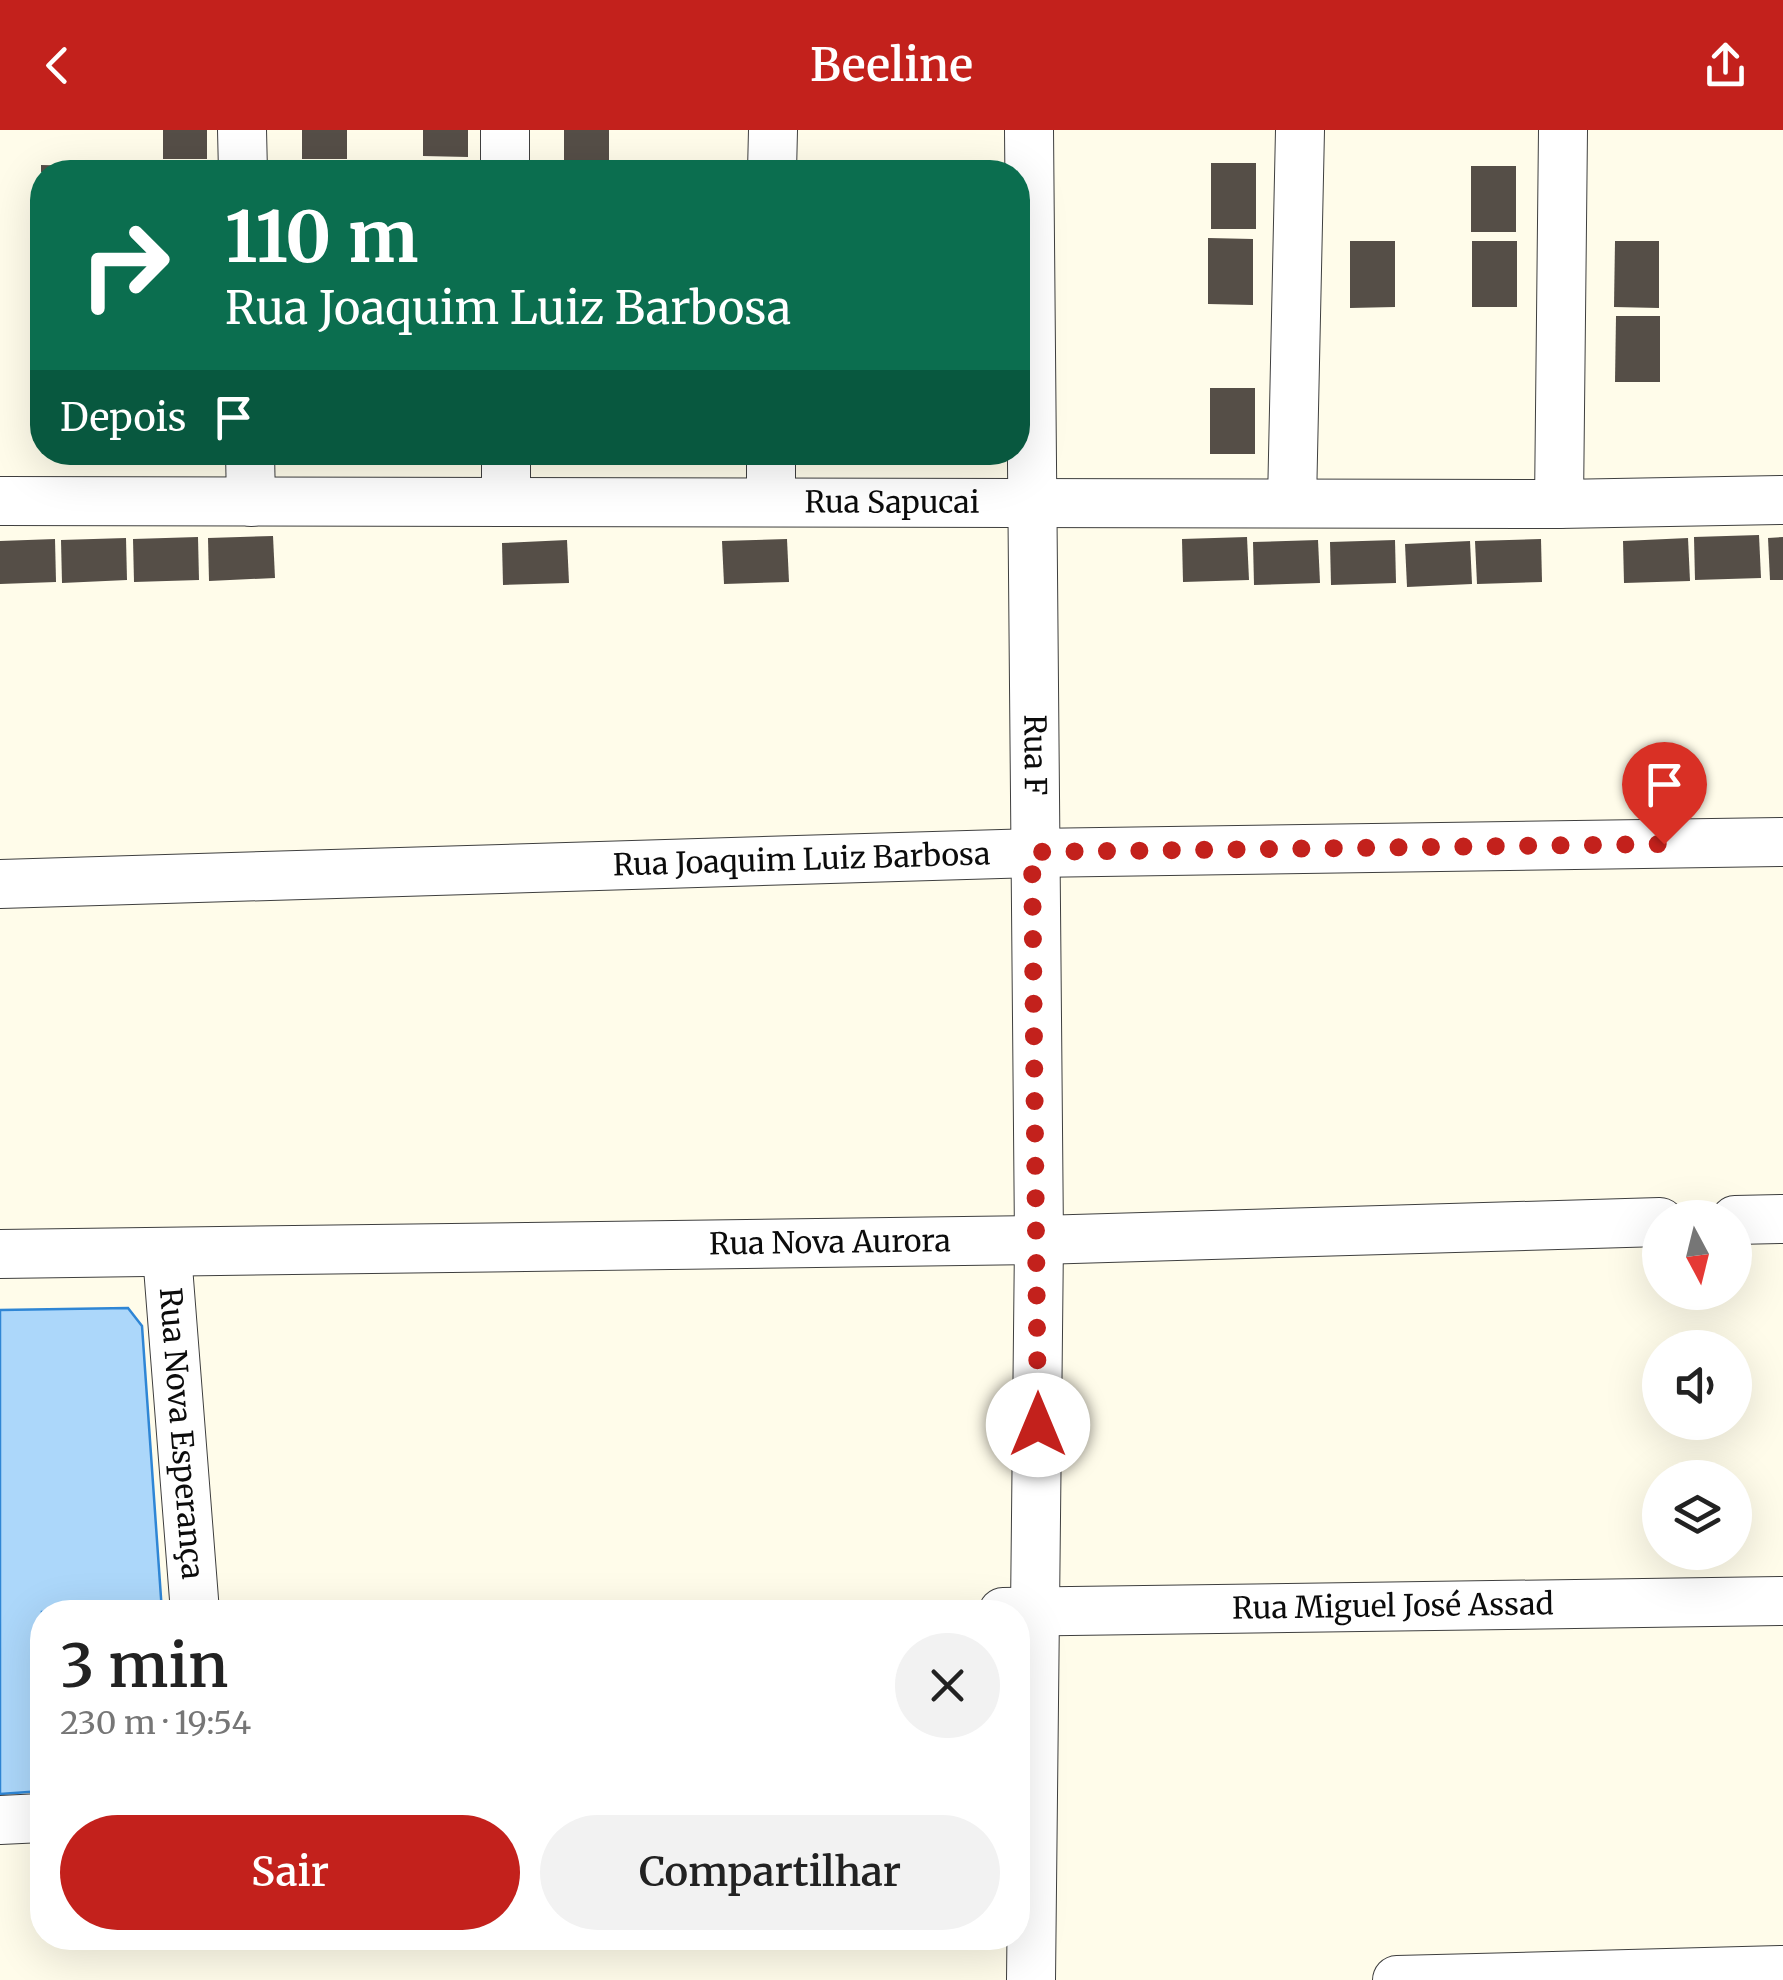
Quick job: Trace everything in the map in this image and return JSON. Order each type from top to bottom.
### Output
[{"type":"street","points":[[242,130],[243,160]]},
{"type":"street","points":[[505,130],[505,160]]},
{"type":"street","points":[[772,130],[772,160]]},
{"type":"street","name":"Rua F","points":[[1029,130],[1029,160]]},
{"type":"street","points":[[1292,502],[1300,130]]},
{"type":"street","points":[[1559,504],[1563,130]]},
{"type":"street","name":"Rua F","points":[[1021,1600],[1039,1240],[1032,852],[1034,502],[1030,204]]},
{"type":"street","points":[[250,465],[251,502]]},
{"type":"street","points":[[506,465],[506,502]]},
{"type":"street","points":[[771,465],[771,501]]},
{"type":"street","name":"Rua Sapucai","points":[[0,502],[1559,504],[1783,500]]},
{"type":"street","name":"Rua Joaquim Luiz Barbosa","points":[[0,884],[1032,852],[1783,842]]},
{"type":"street","points":[[1752,1220],[1783,1219]]},
{"type":"street","name":"Rua Nova Aurora","points":[[0,1254],[1039,1240],[1642,1223]]},
{"type":"street","name":"Rua Nova Esperança","points":[[167,1254],[194,1600]]},
{"type":"street","name":"Rua Miguel José Assad","points":[[1030,1612],[1783,1602]]},
{"type":"street","points":[[0,1820],[30,1819]]},
{"type":"street","name":"Rua F","points":[[1030,1947],[1031,1980]]},
{"type":"street","points":[[1398,1980],[1783,1970]]},
{"type":"water","points":[[128,1308],[142,1326],[161,1600],[30,1600],[30,1792],[0,1794],[0,1310]]},
{"type":"building","points":[[163,130],[207,130],[207,159],[163,159]]},
{"type":"building","points":[[302,130],[347,130],[347,159],[302,159]]},
{"type":"building","points":[[423,130],[468,130],[468,157],[423,156]]},
{"type":"building","points":[[564,130],[609,130],[609,160],[564,160]]},
{"type":"building","points":[[1211,163],[1256,163],[1256,229],[1211,229]]},
{"type":"building","points":[[1471,166],[1516,166],[1516,232],[1471,232]]},
{"type":"building","points":[[1208,238],[1253,239],[1253,305],[1208,304]]},
{"type":"building","points":[[1350,241],[1395,241],[1395,307],[1350,308]]},
{"type":"building","points":[[1472,241],[1517,241],[1517,307],[1472,307]]},
{"type":"building","points":[[1615,241],[1659,241],[1659,308],[1614,307]]},
{"type":"building","points":[[1616,316],[1660,316],[1660,382],[1615,382]]},
{"type":"building","points":[[1210,388],[1255,388],[1255,454],[1210,454]]},
{"type":"building","points":[[1759,535],[1761,578],[1695,580],[1694,537]]},
{"type":"building","points":[[273,536],[275,578],[209,581],[208,538]]},
{"type":"building","points":[[198,537],[199,580],[134,582],[133,539]]},
{"type":"building","points":[[1247,537],[1249,580],[1183,582],[1182,539]]},
{"type":"building","points":[[1783,537],[1783,580],[1770,580],[1768,538]]},
{"type":"building","points":[[126,538],[127,580],[62,583],[61,540]]},
{"type":"building","points":[[1688,538],[1690,581],[1624,583],[1623,541]]},
{"type":"building","points":[[55,539],[56,582],[0,584],[0,541]]},
{"type":"building","points":[[787,539],[789,582],[724,584],[722,541]]},
{"type":"building","points":[[1541,539],[1542,582],[1477,584],[1475,541]]},
{"type":"building","points":[[567,540],[569,583],[503,585],[502,543]]},
{"type":"building","points":[[1318,540],[1320,583],[1254,585],[1253,542]]},
{"type":"building","points":[[1395,540],[1396,583],[1331,585],[1330,542]]},
{"type":"building","points":[[1470,541],[1472,584],[1407,587],[1405,544]]},
{"type":"route","points":[[1038,1425],[1032,852],[1664,844]]}]
